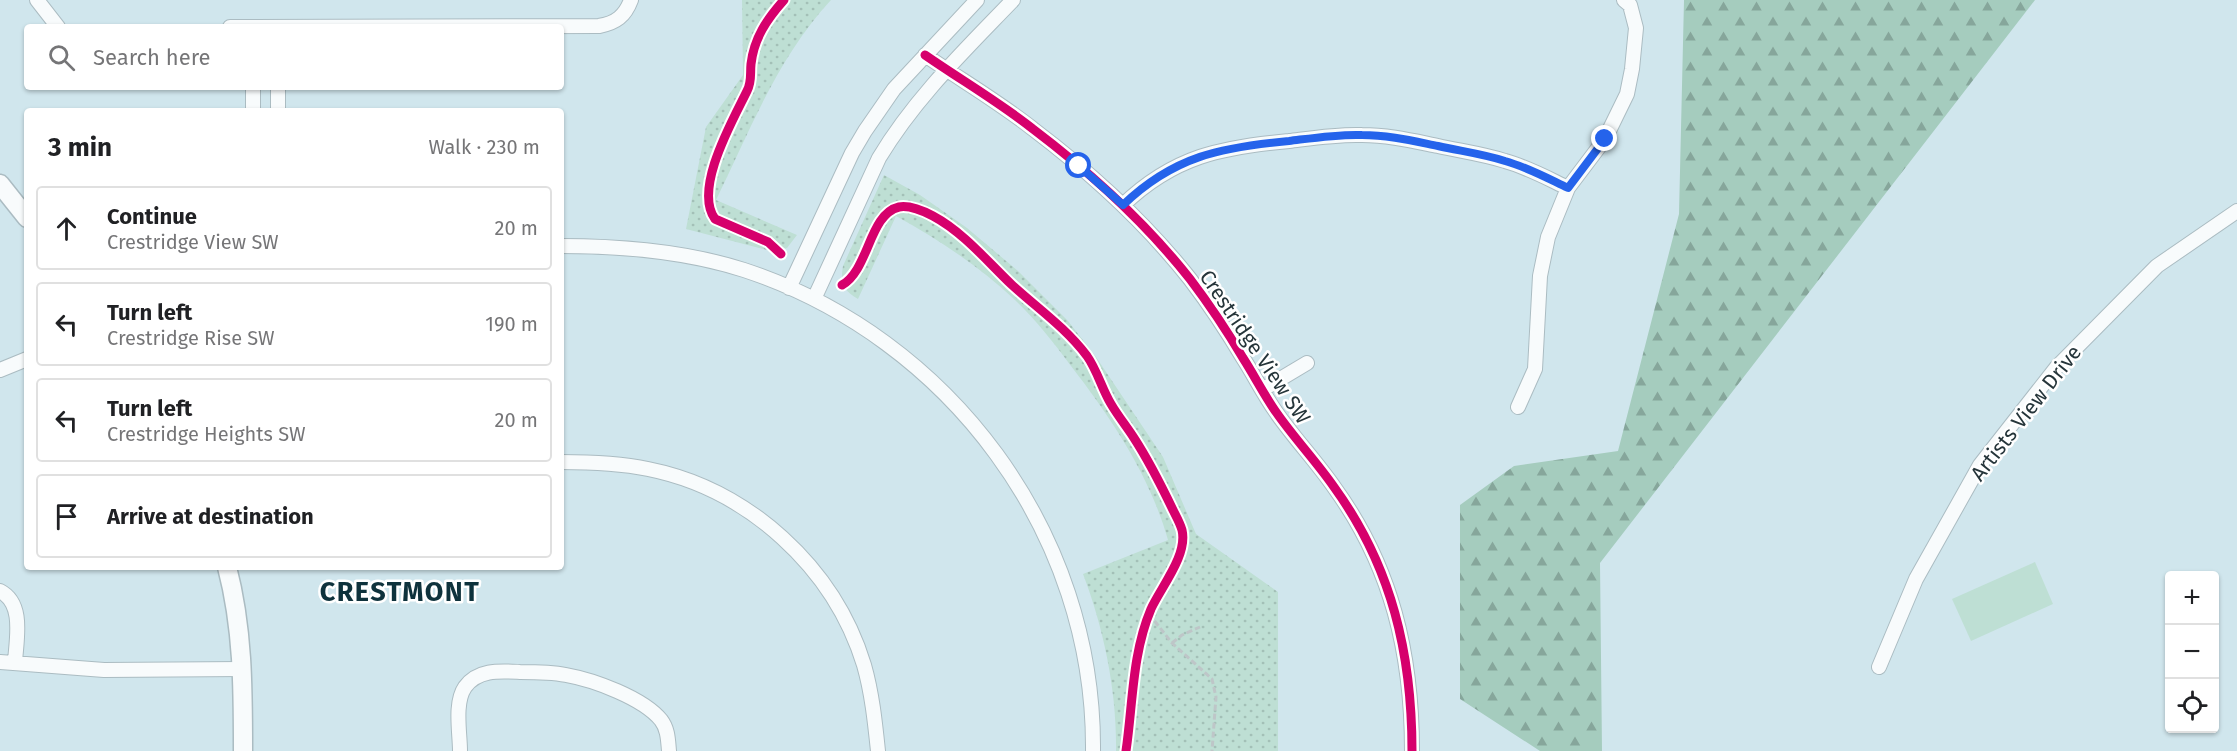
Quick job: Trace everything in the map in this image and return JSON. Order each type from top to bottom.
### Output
[{"type":"street","points":[[37,0],[56,24]]},
{"type":"street","points":[[564,26],[609,24],[624,14],[631,0]]},
{"type":"street","points":[[789,288],[852,153],[894,89],[976,0]]},
{"type":"street","points":[[814,299],[879,158],[910,111],[1013,0]]},
{"type":"street","points":[[1518,407],[1535,369],[1538,297],[1542,258],[1548,237],[1568,188],[1605,139],[1627,94],[1636,28],[1630,4],[1624,0]]},
{"type":"street","name":"Crestridge View SW","points":[[925,55],[1032,128],[1123,205],[1190,279],[1293,436],[1334,486],[1360,526],[1380,568],[1395,607],[1405,652],[1410,692],[1412,751]]},
{"type":"street","points":[[253,90],[253,108]]},
{"type":"street","points":[[278,90],[278,108]]},
{"type":"street","points":[[1123,205],[1138,191],[1159,177],[1195,158],[1214,152],[1241,146],[1360,135],[1396,137],[1504,161],[1530,170],[1568,188]]},
{"type":"street","points":[[0,184],[24,214]]},
{"type":"street","name":"Artists View Drive","points":[[1879,667],[1916,579],[1980,465],[2056,368],[2157,266],[2237,211]]},
{"type":"street","points":[[564,246],[639,249],[682,254],[745,270],[814,299],[873,334],[930,378],[984,437],[1027,500],[1051,546],[1075,614],[1084,651],[1090,694],[1093,751]]},
{"type":"street","points":[[0,370],[24,360]]},
{"type":"street","points":[[1262,390],[1308,363]]},
{"type":"street","points":[[564,462],[628,465],[678,477],[715,491],[750,511],[791,546],[828,590],[857,645],[872,700],[878,751]]},
{"type":"street","points":[[228,570],[240,634],[243,669],[243,751]]},
{"type":"street","points":[[0,591],[11,600],[17,614],[15,663]]},
{"type":"street","points":[[0,662],[126,670],[243,669]]},
{"type":"street","points":[[460,751],[460,706],[464,688],[476,677],[493,671],[564,674],[632,699],[663,723],[669,751]]},
{"type":"path","points":[[1149,615],[1172,643],[1212,679],[1216,697],[1212,751]]},
{"type":"path","points":[[1172,643],[1182,635],[1200,627]]},
{"type":"green space","points":[[742,0],[831,0],[795,45],[780,70],[716,200],[797,235],[787,248],[775,252],[686,229],[706,127],[743,75]]},
{"type":"green space","points":[[1684,0],[2035,0],[1600,563],[1602,751],[1540,751],[1460,699],[1460,505],[1514,466],[1618,451],[1679,214]]},
{"type":"green space","points":[[884,175],[920,195],[967,228],[1018,271],[1068,321],[1096,357],[1163,457],[1196,534],[1278,592],[1278,751],[1116,751],[1114,706],[1108,661],[1083,574],[1168,540],[1151,493],[1115,427],[1051,340],[1002,288],[943,244],[896,216],[858,299],[849,293],[842,282],[843,266]]},
{"type":"green space","points":[[2035,562],[2053,604],[1971,641],[1952,599]]},
{"type":"cycle path","points":[[781,254],[768,242],[715,219],[709,206],[709,190],[712,173],[725,136],[749,88],[751,64],[758,37],[784,0]]},
{"type":"cycle path","points":[[925,55],[1020,119],[1096,181],[1155,238],[1211,308],[1272,405],[1334,487],[1371,548],[1395,613],[1403,646],[1408,680],[1412,751]]},
{"type":"cycle path","points":[[842,285],[851,278],[858,267],[881,220],[889,212],[899,207],[916,209],[929,214],[965,238],[1011,284],[1070,336],[1091,361],[1111,404],[1150,464],[1178,520],[1183,540],[1172,571],[1151,609],[1140,643],[1126,751]]},
{"type":"district","name":"CRESTMONT","points":[[400,592]]},
{"type":"route","points":[[1079,166],[1123,205],[1138,191],[1159,177],[1195,158],[1214,152],[1241,146],[1360,135],[1396,137],[1504,161],[1530,170],[1568,188],[1605,139]]}]
